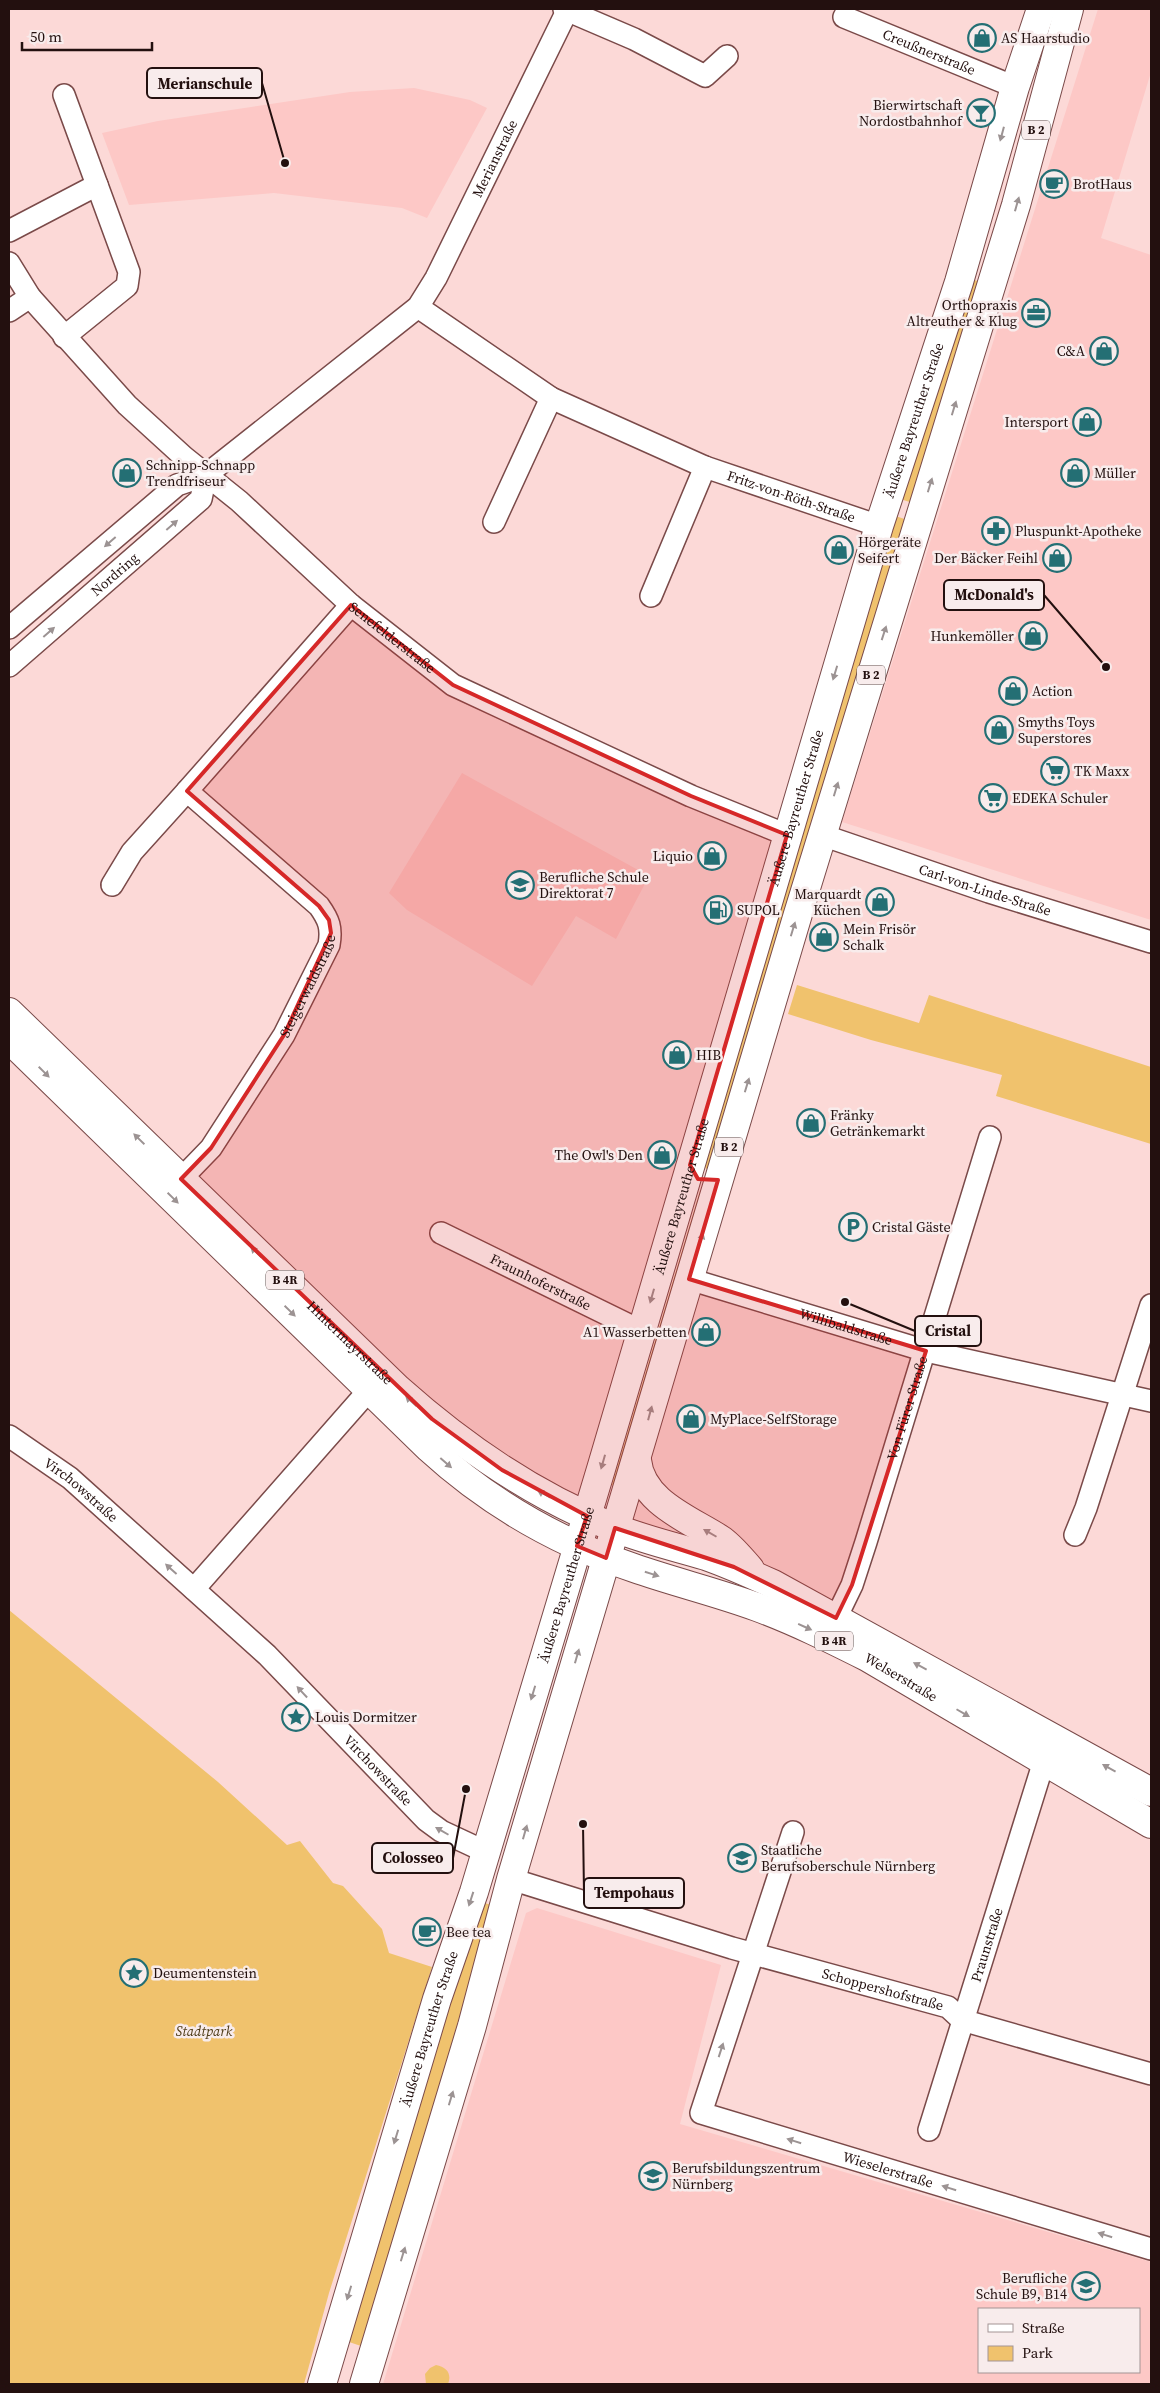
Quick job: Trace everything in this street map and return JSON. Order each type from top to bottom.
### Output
[{"type":"main road","name":"Äußere Bayreuther Straße","points":[[322,2384],[437,1999],[486,1852],[587,1516],[879,526],[961,275],[1015,87],[1041,9]]},
{"type":"main road","name":"B 2","points":[[606,1558],[637,1460],[718,1180],[822,835],[1015,210],[1069,9]]},
{"type":"main road","name":"Hintermayrstraße","points":[[9,1012],[426,1414],[502,1470],[587,1516],[615,1528]]},
{"type":"main road","name":"Hintermayrstraße","points":[[9,1038],[429,1448],[473,1486],[526,1521],[577,1546]]},
{"type":"main road","points":[[690,1165],[698,1179],[708,1182],[718,1180]]},
{"type":"main road","points":[[637,1460],[644,1483],[657,1498],[670,1509],[722,1540],[758,1577]]},
{"type":"main road","name":"Welserstraße","points":[[615,1528],[709,1557],[758,1577],[1151,1792]]},
{"type":"main road","name":"Welserstraße","points":[[577,1546],[606,1558],[742,1602],[812,1630],[867,1658],[1151,1824]]},
{"type":"main road","points":[[364,2384],[472,2026],[511,1879],[606,1558]]},
{"type":"street","name":"Merianstraße","points":[[418,307],[436,278],[567,9],[634,39],[706,76],[728,56]]},
{"type":"street","name":"Creußnerstraße","points":[[844,17],[1015,87]]},
{"type":"street","points":[[64,95],[128,272],[127,286],[64,337]]},
{"type":"street","points":[[9,231],[97,185]]},
{"type":"street","name":"Senefelderstraße","points":[[9,263],[30,297],[126,405],[206,475],[239,501],[351,605],[453,685],[691,796],[787,835]]},
{"type":"street","points":[[9,310],[30,297]]},
{"type":"street","name":"Fritz-von-Röth-Straße","points":[[418,307],[551,398],[705,467],[879,526]]},
{"type":"street","name":"Nordring","points":[[9,628],[177,485],[206,475],[418,307]]},
{"type":"street","points":[[494,522],[551,398]]},
{"type":"street","points":[[651,596],[705,467]]},
{"type":"street","name":"Nordring","points":[[9,666],[202,499],[206,475]]},
{"type":"street","points":[[112,885],[132,852],[351,605]]},
{"type":"street","name":"Steigerwaldstraße","points":[[181,1179],[210,1148],[284,1035],[329,945],[331,933],[329,920],[319,906],[187,791]]},
{"type":"street","name":"Carl-von-Linde-Straße","points":[[822,835],[989,892],[1151,942]]},
{"type":"street","name":"Von-Fürer-Straße","points":[[836,1618],[852,1585],[926,1351],[990,1137]]},
{"type":"street","name":"Fraunhoferstraße","points":[[441,1233],[642,1331]]},
{"type":"street","name":"Willibaldstraße","points":[[689,1279],[926,1351],[1151,1401]]},
{"type":"street","points":[[1075,1535],[1086,1508],[1151,1305]]},
{"type":"street","points":[[194,1590],[370,1389]]},
{"type":"street","name":"Virchowstraße","points":[[9,1436],[70,1478],[267,1655],[426,1820],[441,1831],[486,1852]]},
{"type":"street","name":"Praunstraße","points":[[929,2130],[1044,1761]]},
{"type":"street","points":[[753,1953],[793,1832]]},
{"type":"street","name":"Schoppershofstraße","points":[[511,1879],[732,1948],[948,2007],[962,2020],[1151,2074]]},
{"type":"street","name":"Wieselerstraße","points":[[753,1953],[701,2113],[1151,2250]]},
{"type":"highlighted area","points":[[351,605],[453,685],[691,796],[787,835],[690,1165],[698,1179],[718,1180],[689,1279],[926,1351],[852,1585],[836,1618],[734,1567],[615,1528],[606,1558],[577,1546],[587,1516],[502,1470],[432,1419],[181,1179],[211,1148],[284,1035],[331,933],[329,920],[319,906],[187,791]]},
{"type":"shaded area","points":[[1098,9],[1151,9],[1151,72],[1101,238],[1151,255],[1151,920],[842,822]]},
{"type":"shaded area","points":[[414,88],[470,100],[487,108],[427,218],[402,208],[274,193],[129,205],[102,133],[158,121],[350,92]]},
{"type":"shaded area","name":"Berufliche Schule Direktorat 7","points":[[462,773],[649,876],[616,939],[576,916],[532,986],[407,910],[389,893]]},
{"type":"shaded area","name":"Berufsbildungszentrum Nürnberg","points":[[537,1908],[721,1965],[680,2124],[1151,2262],[1151,2384],[383,2384],[526,1913]]},
{"type":"green space","points":[[972,279],[980,282],[916,504],[897,498]]},
{"type":"green space","points":[[892,515],[911,521],[708,1171],[705,1167],[711,1144],[714,1116]]},
{"type":"green space","points":[[797,985],[919,1023],[929,995],[1151,1067],[1151,1144],[996,1096],[1002,1075],[871,1040],[788,1014]]},
{"type":"green space","points":[[700,1191],[702,1191],[619,1488],[612,1485]]},
{"type":"green space","name":"Stadtpark","points":[[9,1610],[218,1782],[287,1845],[300,1841],[333,1883],[343,1886],[382,1929],[389,1953],[432,1967],[329,2293],[304,2384],[9,2384]]},
{"type":"green space","points":[[479,1901],[494,1906],[367,2348],[343,2340]]},
{"type":"green space","points":[[436,2365],[443,2367],[448,2372],[448,2384],[426,2384],[425,2374]]},
{"type":"place","name":"AS Haarstudio","points":[[982,38]]},
{"type":"place","name":"Bierwirtschaft Nordostbahnhof","points":[[981,113]]},
{"type":"place","name":"Merianschule","points":[[285,163]]},
{"type":"place","name":"BrotHaus","points":[[1054,184]]},
{"type":"place","name":"Orthopraxis Altreuther & Klug","points":[[1036,313]]},
{"type":"place","name":"C&A","points":[[1104,351]]},
{"type":"place","name":"Intersport","points":[[1087,422]]},
{"type":"place","name":"Schnipp-Schnapp Trendfriseur","points":[[127,473]]},
{"type":"place","name":"Müller","points":[[1075,473]]},
{"type":"place","name":"Pluspunkt-Apotheke","points":[[996,531]]},
{"type":"place","name":"Hörgeräte Seifert","points":[[839,550]]},
{"type":"place","name":"Der Bäcker Feihl","points":[[1057,558]]},
{"type":"place","name":"Hunkemöller","points":[[1033,636]]},
{"type":"place","name":"McDonald's","points":[[1106,667]]},
{"type":"place","name":"Action","points":[[1013,691]]},
{"type":"place","name":"Smyths Toys Superstores","points":[[999,730]]},
{"type":"place","name":"TK Maxx","points":[[1055,771]]},
{"type":"place","name":"EDEKA Schuler","points":[[993,798]]},
{"type":"place","name":"Liquio","points":[[712,856]]},
{"type":"place","name":"Berufliche Schule Direktorat 7","points":[[520,885]]},
{"type":"place","name":"Marquardt Küchen","points":[[880,902]]},
{"type":"place","name":"SUPOL","points":[[718,910]]},
{"type":"place","name":"Mein Frisör Schalk","points":[[824,937]]},
{"type":"place","name":"HIB","points":[[677,1055]]},
{"type":"place","name":"Fränky Getränkemarkt","points":[[811,1123]]},
{"type":"place","name":"The Owl's Den","points":[[662,1155]]},
{"type":"place","name":"Cristal Gäste","points":[[853,1227]]},
{"type":"place","name":"Cristal","points":[[845,1302]]},
{"type":"place","name":"A1 Wasserbetten","points":[[706,1332]]},
{"type":"place","name":"MyPlace-SelfStorage","points":[[691,1419]]},
{"type":"place","name":"Louis Dormitzer","points":[[296,1717]]},
{"type":"place","name":"Colosseo","points":[[466,1789]]},
{"type":"place","name":"Tempohaus","points":[[583,1824]]},
{"type":"place","name":"Staatliche Berufsoberschule Nürnberg","points":[[742,1858]]},
{"type":"place","name":"Bee tea","points":[[427,1932]]},
{"type":"place","name":"Deumentenstein","points":[[134,1973]]},
{"type":"place","name":"Berufsbildungszentrum Nürnberg","points":[[653,2176]]},
{"type":"place","name":"Berufliche Schule B9, B14","points":[[1086,2286]]}]
